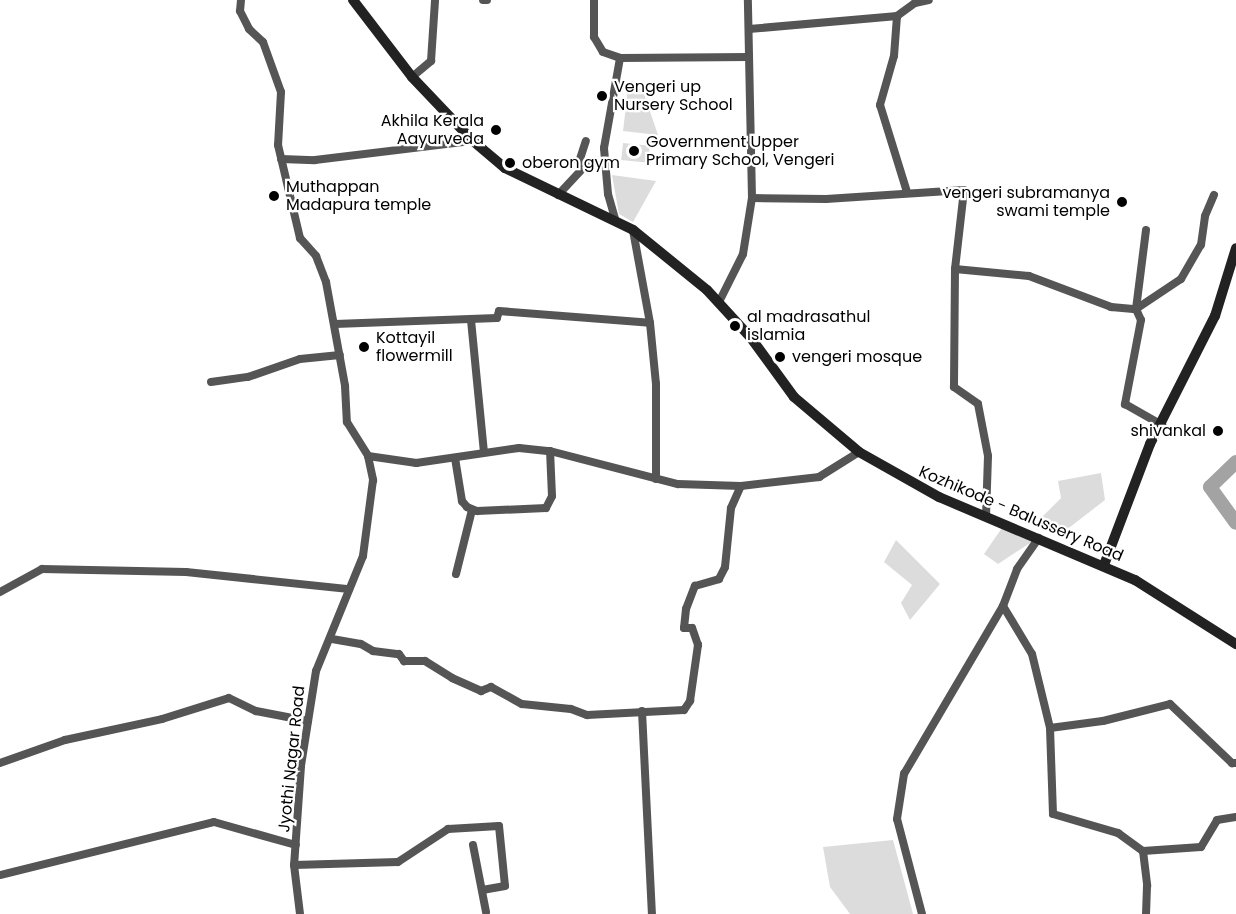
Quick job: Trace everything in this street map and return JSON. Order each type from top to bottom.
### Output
[{"type":"main road","name":"Kozhikode - Balussery Road","points":[[353,0],[412,77],[473,141],[505,168],[633,230],[720,300],[794,397],[859,452],[899,477],[1104,565],[1175,603],[1236,644]]},
{"type":"main road","points":[[1104,565],[1150,444],[1215,316],[1236,248]]},
{"type":"street","name":"Jyothi Nagar Road","points":[[241,0],[240,11],[249,29],[263,42],[281,92],[278,145],[300,238],[316,256],[335,324],[347,422],[368,456],[373,480],[363,556],[332,639],[316,671],[308,721],[294,865],[300,914]]},
{"type":"street","points":[[412,77],[431,61],[435,0]]},
{"type":"street","points":[[594,0],[594,37],[603,52],[620,58],[749,57]]},
{"type":"street","points":[[720,300],[744,254],[752,198],[748,0]]},
{"type":"street","points":[[749,29],[897,16],[915,3],[929,0]]},
{"type":"street","points":[[897,16],[894,56],[880,105],[907,192]]},
{"type":"street","points":[[616,222],[608,194],[604,148],[620,58]]},
{"type":"street","points":[[282,159],[315,160],[473,141]]},
{"type":"street","points":[[558,195],[586,165],[579,162],[586,141]]},
{"type":"street","points":[[752,198],[825,199],[964,190],[955,269],[954,387],[978,404],[988,456],[986,516]]},
{"type":"street","points":[[955,269],[1029,276],[1111,307],[1136,309],[1181,279],[1201,245],[1205,216],[1214,195]]},
{"type":"street","points":[[633,230],[650,323],[656,384],[656,479]]},
{"type":"street","points":[[1146,230],[1136,309],[1140,320],[1125,404],[1161,425]]},
{"type":"street","points":[[335,324],[497,318],[499,311],[650,323]]},
{"type":"street","points":[[471,320],[484,452]]},
{"type":"street","points":[[211,382],[248,377],[300,359],[340,355]]},
{"type":"street","points":[[368,456],[416,463],[519,448],[550,451],[656,479],[741,486],[819,477],[859,452]]},
{"type":"street","points":[[455,458],[462,501],[472,510],[546,507],[552,496],[550,451]]},
{"type":"street","points":[[332,639],[361,644],[373,651],[399,654],[404,661],[425,661],[452,678],[481,691],[491,687],[522,704],[587,715],[684,710],[690,701],[698,645],[692,628],[684,628],[686,609],[695,586],[719,579],[725,567],[731,508],[741,486]]},
{"type":"street","points":[[456,574],[472,510]]},
{"type":"street","points":[[922,914],[897,819],[904,774],[1003,606],[1017,569],[1039,538]]},
{"type":"street","points":[[0,592],[42,569],[186,572],[349,589]]},
{"type":"street","points":[[1003,606],[1032,654],[1050,728],[1053,814],[1118,833],[1143,851],[1201,847],[1217,820],[1236,817]]},
{"type":"street","points":[[0,763],[65,740],[162,720],[229,698],[256,711],[308,721]]},
{"type":"street","points":[[1050,728],[1103,721],[1170,704],[1232,763],[1236,763]]},
{"type":"street","points":[[642,711],[652,914]]},
{"type":"street","points":[[0,875],[214,822],[296,845]]},
{"type":"street","points":[[294,865],[398,862],[448,829],[499,826],[505,886],[482,890]]},
{"type":"street","points":[[473,845],[486,912]]},
{"type":"street","points":[[1143,851],[1148,886],[1146,914]]},
{"type":"shaded area","points":[[629,81],[640,82],[658,135],[623,131]]},
{"type":"shaded area","points":[[623,143],[650,146],[648,163],[621,160]]},
{"type":"shaded area","points":[[612,175],[656,181],[633,222],[619,214]]},
{"type":"shaded area","points":[[1101,473],[1105,500],[1061,534],[1041,518],[1061,498],[1058,481]]},
{"type":"shaded area","points":[[1006,522],[1033,541],[998,564],[984,554]]},
{"type":"shaded area","points":[[896,540],[940,584],[910,620],[901,603],[912,585],[884,562]]},
{"type":"shaded area","points":[[893,840],[913,914],[850,914],[830,887],[823,847]]},
{"type":"waterway","points":[[1236,462],[1210,487],[1236,523]]},
{"type":"place","name":"Vengeri up Nursery School","points":[[602,96]]},
{"type":"place","name":"Akhila Kerala Aayurveda","points":[[496,130]]},
{"type":"place","name":"Government Upper Primary School, Vengeri","points":[[634,151]]},
{"type":"place","name":"oberon gym","points":[[510,163]]},
{"type":"place","name":"Muthappan Madapura temple","points":[[274,196]]},
{"type":"place","name":"vengeri subramanya swami temple","points":[[1122,202]]},
{"type":"place","name":"al madrasathul islamia","points":[[735,326]]},
{"type":"place","name":"Kottayil flowermill","points":[[364,347]]},
{"type":"place","name":"vengeri mosque","points":[[780,357]]},
{"type":"place","name":"shivankal","points":[[1218,431]]}]
